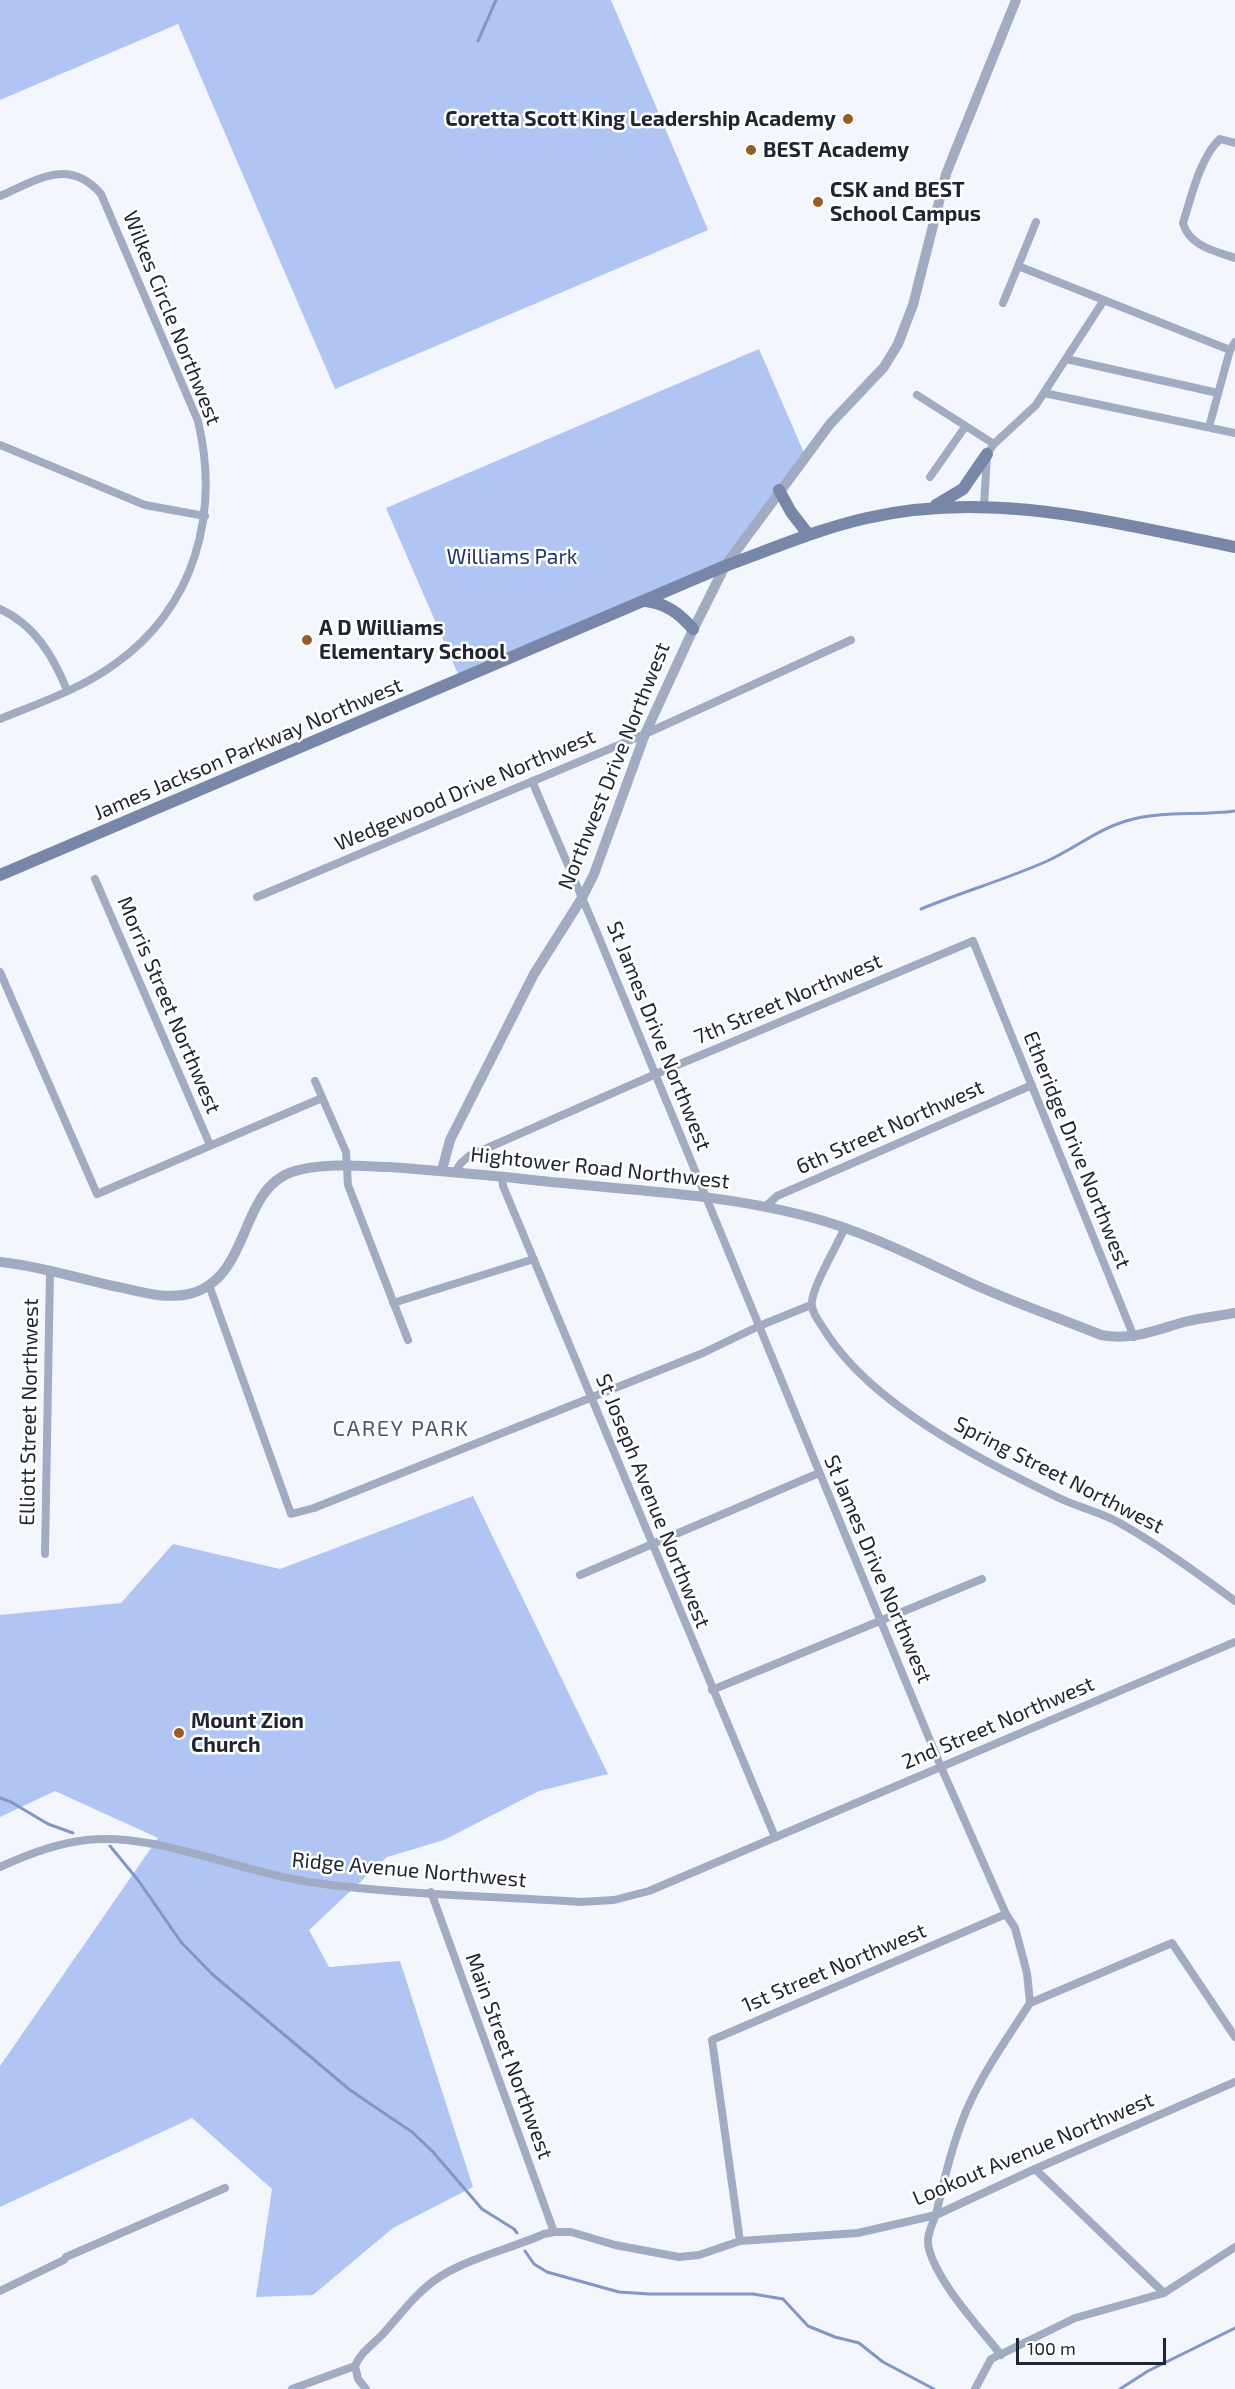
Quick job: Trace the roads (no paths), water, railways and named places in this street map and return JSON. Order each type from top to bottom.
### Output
[{"type":"main road","points":[[927,509],[946,501],[963,489],[990,449]]},
{"type":"main road","points":[[779,490],[791,512],[808,534]]},
{"type":"main road","name":"James Jackson Parkway Northwest","points":[[0,875],[725,566],[808,534],[868,518],[927,509],[1019,507],[1072,514],[1235,547]]},
{"type":"main road","points":[[646,601],[659,603],[672,609],[693,629]]},
{"type":"street","name":"Northwest Drive Northwest","points":[[442,1170],[450,1140],[534,974],[582,898],[594,874],[645,734],[693,629],[725,566],[830,424],[884,367],[898,344],[913,305],[946,174],[1016,0]]},
{"type":"street","points":[[1235,143],[1220,140],[1213,145],[1204,161],[1183,223],[1185,234],[1204,248],[1235,258]]},
{"type":"street","name":"Wilkes Circle Northwest","points":[[0,195],[57,174],[82,177],[101,194],[198,422],[206,467],[205,516],[199,545],[189,573],[170,608],[157,625],[116,664],[67,690],[0,719]]},
{"type":"street","points":[[1003,303],[1036,222]]},
{"type":"street","points":[[1018,266],[1104,300],[1233,346],[1209,427]]},
{"type":"street","points":[[984,506],[990,449],[1036,405],[1104,300]]},
{"type":"street","points":[[1066,359],[1218,393]]},
{"type":"street","points":[[1044,393],[1235,433]]},
{"type":"street","points":[[916,394],[965,427],[990,449]]},
{"type":"street","points":[[930,477],[965,427]]},
{"type":"street","points":[[0,445],[129,499],[162,509],[205,516]]},
{"type":"street","points":[[0,609],[21,621],[45,646],[67,690]]},
{"type":"street","name":"Wedgewood Drive Northwest","points":[[257,897],[645,734],[851,640]]},
{"type":"street","name":"St James Drive Northwest","points":[[532,781],[656,1074],[941,1767],[1006,1914],[1015,1928],[1027,1973],[1030,2003]]},
{"type":"street","name":"Morris Street Northwest","points":[[95,879],[210,1145]]},
{"type":"street","name":"7th Street Northwest","points":[[454,1172],[469,1156],[656,1074],[973,942],[988,977]]},
{"type":"street","points":[[0,972],[97,1194],[322,1098]]},
{"type":"street","name":"Etheridge Drive Northwest","points":[[988,977],[1134,1337]]},
{"type":"street","points":[[315,1082],[346,1152],[348,1185],[408,1340]]},
{"type":"street","name":"6th Street Northwest","points":[[765,1207],[777,1197],[1032,1085]]},
{"type":"street","name":"Hightower Road Northwest","points":[[0,1262],[50,1270],[148,1294],[189,1294],[209,1285],[225,1271],[240,1246],[258,1203],[272,1183],[296,1170],[348,1165],[442,1170],[706,1197],[765,1207],[845,1227],[898,1248],[975,1284],[1101,1335],[1117,1338],[1134,1337],[1186,1322],[1235,1313]]},
{"type":"street","name":"St Joseph Avenue Northwest","points":[[502,1177],[503,1186],[651,1545],[775,1838]]},
{"type":"street","points":[[209,1285],[291,1514],[315,1508],[703,1353],[759,1326],[811,1305],[813,1292],[845,1227]]},
{"type":"street","points":[[393,1303],[534,1259]]},
{"type":"street","name":"Elliott Street Northwest","points":[[45,1554],[50,1270]]},
{"type":"street","name":"Spring Street Northwest","points":[[811,1305],[834,1344],[854,1368],[902,1408],[988,1462],[1060,1499],[1115,1521],[1149,1540],[1235,1601]]},
{"type":"street","points":[[580,1575],[819,1473]]},
{"type":"street","points":[[712,1690],[982,1579]]},
{"type":"street","name":"2nd Street Northwest","points":[[775,1838],[1235,1642]]},
{"type":"street","name":"Ridge Avenue Northwest","points":[[0,1867],[71,1842],[110,1839],[157,1845],[259,1872],[308,1882],[581,1902],[614,1900],[649,1891],[775,1838]]},
{"type":"street","name":"Main Street Northwest","points":[[431,1892],[554,2232]]},
{"type":"street","name":"1st Street Northwest","points":[[740,2241],[712,2040],[1006,1914]]},
{"type":"street","points":[[1001,2355],[945,2281],[932,2257],[928,2237],[936,2215],[949,2157],[967,2108],[983,2077],[1030,2003],[1172,1943],[1235,2037]]},
{"type":"street","name":"Lookout Avenue Northwest","points":[[355,2366],[360,2356],[381,2336],[415,2296],[440,2277],[458,2267],[554,2232],[571,2232],[615,2245],[679,2258],[699,2256],[740,2241],[858,2233],[936,2215],[1235,2082]]},
{"type":"street","points":[[1035,2169],[1164,2293]]},
{"type":"street","points":[[0,2291],[66,2257],[225,2188]]},
{"type":"street","points":[[975,2389],[991,2359],[1075,2318],[1164,2293],[1235,2247]]},
{"type":"street","points":[[292,2389],[355,2366],[358,2379],[366,2389]]},
{"type":"waterway","points":[[478,41],[496,0]]},
{"type":"waterway","points":[[921,909],[1045,862],[1126,821],[1166,814],[1235,811]]},
{"type":"waterway","points":[[0,1798],[48,1824],[73,1833]]},
{"type":"waterway","points":[[110,1846],[138,1880],[181,1942],[212,1974],[350,2090],[412,2132],[433,2152],[482,2209],[517,2233]]},
{"type":"waterway","points":[[525,2251],[534,2264],[547,2272],[619,2292],[753,2294],[783,2299],[808,2326],[835,2337],[859,2343],[883,2362],[934,2389]]},
{"type":"waterway","points":[[1120,2389],[1148,2371],[1235,2328]]},
{"type":"place","name":"Coretta Scott King Leadership Academy","points":[[848,119]]},
{"type":"place","name":"BEST Academy","points":[[751,150]]},
{"type":"place","name":"CSK and BEST School Campus","points":[[818,202]]},
{"type":"place","name":"A D Williams Elementary School","points":[[307,640]]},
{"type":"place","name":"Mount Zion Church","points":[[179,1733]]},
{"type":"district","name":"CAREY PARK","points":[[401,1429]]},
{"type":"park label","name":"Williams Park","points":[[512,557]]}]
